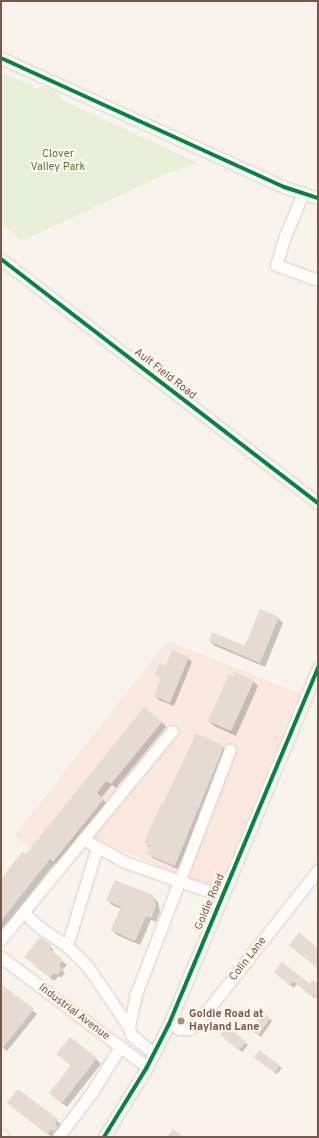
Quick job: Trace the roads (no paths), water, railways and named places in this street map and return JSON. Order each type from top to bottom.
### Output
[{"type":"street","points":[[1,58],[284,187],[318,198]]},
{"type":"street","points":[[303,193],[285,236],[276,265],[318,280]]},
{"type":"street","name":"Ault Field Road","points":[[1,259],[318,503]]},
{"type":"street","name":"Goldie Road","points":[[104,1137],[147,1067],[169,1024],[318,667]]},
{"type":"street","points":[[1,939],[172,731]]},
{"type":"street","points":[[129,1027],[136,994],[230,749]]},
{"type":"street","points":[[83,839],[125,862],[222,896]]},
{"type":"street","points":[[67,946],[97,847]]},
{"type":"street","name":"Colin Lane","points":[[169,1024],[180,1029],[190,1029],[198,1022],[318,870]]},
{"type":"street","points":[[23,912],[39,927],[67,946],[88,967],[129,1027],[131,1035],[154,1054]]},
{"type":"street","name":"Industrial Avenue","points":[[1,959],[147,1067]]},
{"type":"street","points":[[58,1137],[92,1092],[120,1047]]},
{"type":"place","name":"Goldie Road at Hayland Lane","points":[[181,1021]]},
{"type":"park label","name":"Clover Valley Park","points":[[58,161]]}]
